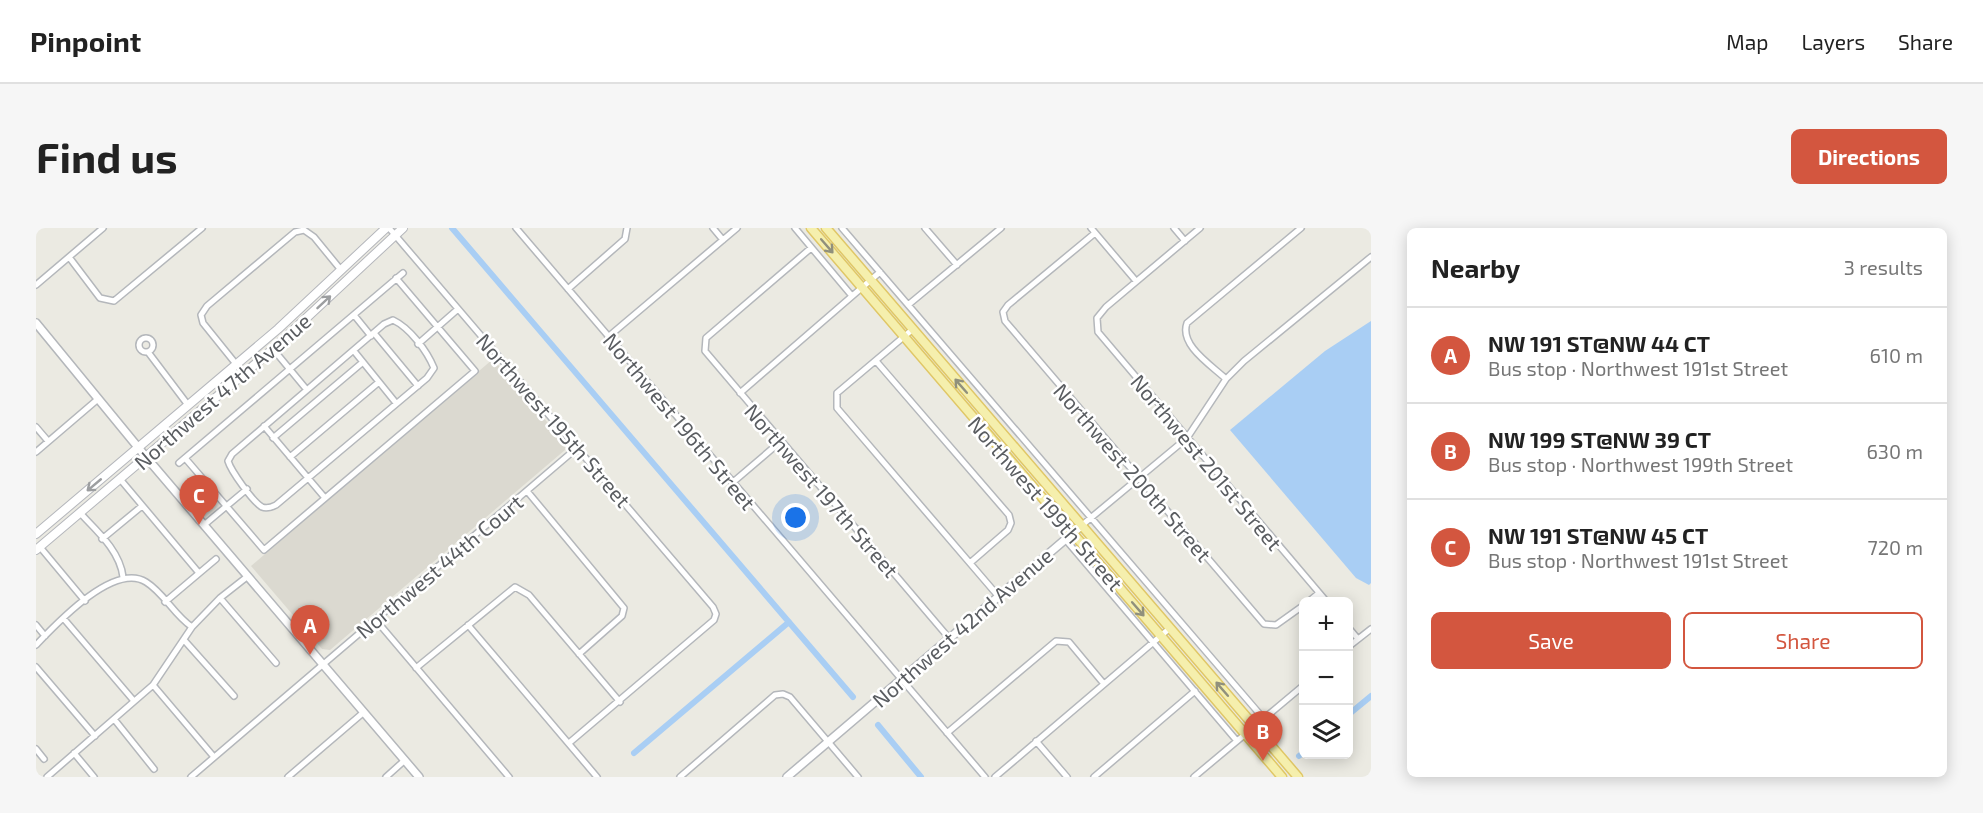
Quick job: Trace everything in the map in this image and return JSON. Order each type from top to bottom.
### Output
[{"type":"main road","name":"Northwest 47th Avenue","points":[[36,534],[278,328],[341,270],[390,230],[403,228]]},
{"type":"main road","name":"Northwest 199th Street","points":[[811,228],[904,336],[1069,536],[1161,636],[1282,777]]},
{"type":"main road","name":"Northwest 199th Street","points":[[826,228],[1298,777]]},
{"type":"main road","name":"Northwest 47th Avenue","points":[[38,549],[273,349],[390,230]]},
{"type":"main road","points":[[273,349],[278,328]]},
{"type":"main road","points":[[233,383],[236,364]]},
{"type":"street","points":[[36,285],[103,228]]},
{"type":"street","points":[[69,257],[100,298],[114,301],[202,228]]},
{"type":"street","name":"Northwest 196th Street","points":[[516,228],[985,777]]},
{"type":"street","points":[[713,228],[723,240]]},
{"type":"street","points":[[608,337],[736,228]]},
{"type":"street","points":[[795,228],[852,296]]},
{"type":"street","points":[[842,228],[1264,719]]},
{"type":"street","points":[[925,228],[957,265]]},
{"type":"street","points":[[908,305],[1001,228]]},
{"type":"street","points":[[1091,228],[1136,281],[1200,228]]},
{"type":"street","points":[[1174,228],[1185,241]]},
{"type":"street","points":[[1226,379],[1187,341],[1184,331],[1187,323],[1302,228]]},
{"type":"street","points":[[236,364],[203,323],[201,315],[207,306],[294,232],[303,230],[314,237],[341,270]]},
{"type":"street","name":"Northwest 195th Street","points":[[390,230],[713,607],[716,614],[714,620],[620,702]]},
{"type":"street","points":[[567,289],[625,239],[628,230]]},
{"type":"street","name":"Northwest 200th Street","points":[[1095,233],[1008,305],[1004,312],[1005,321],[1264,624],[1271,626],[1299,608]]},
{"type":"street","name":"Northwest 197th Street","points":[[811,248],[706,338],[705,351],[780,442],[949,638]]},
{"type":"street","name":"Northwest 42nd Avenue","points":[[787,777],[1069,536],[1188,438],[1226,379],[1244,361],[1371,257]]},
{"type":"street","points":[[740,393],[880,272]]},
{"type":"street","points":[[179,463],[403,273]]},
{"type":"street","points":[[185,458],[264,550],[476,371],[396,278]]},
{"type":"street","name":"Northwest 201st Street","points":[[1136,281],[1097,318],[1098,332],[1323,597]]},
{"type":"street","points":[[418,344],[458,309]]},
{"type":"street","points":[[354,315],[417,386]]},
{"type":"street","points":[[393,320],[402,324],[418,344],[434,368],[417,386],[270,508],[261,507],[231,470],[228,461],[232,454],[373,334],[393,320]]},
{"type":"street","points":[[36,324],[146,457],[419,777]]},
{"type":"street","points":[[913,329],[837,393],[837,408],[999,597]]},
{"type":"street","points":[[273,349],[307,390]]},
{"type":"street","points":[[354,351],[396,403]]},
{"type":"street","points":[[148,352],[188,405]]},
{"type":"street","points":[[876,361],[1009,515],[1011,524],[1008,530],[970,563]]},
{"type":"street","points":[[273,438],[363,362]]},
{"type":"street","points":[[290,457],[379,382]]},
{"type":"street","points":[[36,452],[98,399]]},
{"type":"street","points":[[264,426],[325,498]]},
{"type":"street","points":[[36,427],[48,441]]},
{"type":"street","points":[[732,483],[780,442]]},
{"type":"street","name":"Northwest 44th Court","points":[[191,777],[578,447]]},
{"type":"street","points":[[120,479],[199,573]]},
{"type":"street","points":[[204,525],[247,489]]},
{"type":"street","points":[[527,491],[624,608],[622,616],[579,654]]},
{"type":"street","points":[[102,539],[142,506]]},
{"type":"street","points":[[80,513],[120,562],[123,577]]},
{"type":"street","points":[[1069,536],[1153,643],[1237,741]]},
{"type":"street","points":[[38,549],[85,601]]},
{"type":"street","points":[[165,602],[216,559]]},
{"type":"street","points":[[47,777],[153,685],[192,627],[220,598],[248,576]]},
{"type":"street","points":[[36,645],[103,586],[123,577],[144,580],[192,627]]},
{"type":"street","points":[[416,668],[497,599],[515,587],[529,595],[620,702],[569,743]]},
{"type":"street","points":[[1315,597],[1320,593]]},
{"type":"street","points":[[220,598],[276,663]]},
{"type":"street","points":[[64,619],[134,701]]},
{"type":"street","points":[[375,619],[509,777]]},
{"type":"street","points":[[36,625],[45,636]]},
{"type":"street","points":[[468,625],[597,777]]},
{"type":"street","points":[[995,777],[1170,628]]},
{"type":"street","points":[[1353,643],[1371,629]]},
{"type":"street","points":[[1353,633],[1358,639]]},
{"type":"street","points":[[947,733],[1056,641],[1062,639],[1069,642],[1104,684]]},
{"type":"street","points":[[184,640],[234,696]]},
{"type":"street","points":[[36,667],[95,736]]},
{"type":"street","points":[[153,685],[214,758]]},
{"type":"street","points":[[1194,777],[1299,689]]},
{"type":"street","points":[[1094,777],[1195,692]]},
{"type":"street","points":[[680,777],[775,695],[783,694],[790,697],[858,777]]},
{"type":"street","points":[[288,777],[364,712]]},
{"type":"street","points":[[114,719],[154,769]]},
{"type":"street","points":[[1036,741],[1067,777]]},
{"type":"street","points":[[36,749],[45,759]]},
{"type":"street","points":[[74,753],[94,777]]},
{"type":"street","points":[[386,777],[405,760]]},
{"type":"shaded area","points":[[493,359],[565,443],[565,450],[330,650],[322,649],[251,566]]},
{"type":"water","points":[[1371,321],[1371,583],[1369,585],[1356,578],[1230,430],[1325,351]]},
{"type":"waterway","points":[[452,228],[853,697]]},
{"type":"waterway","points":[[634,753],[789,622]]},
{"type":"waterway","points":[[1353,711],[1371,696]]},
{"type":"waterway","points":[[878,725],[921,777]]},
{"type":"place","name":"NW 191 ST@NW 45 CT","points":[[199,525]]},
{"type":"place","name":"NW 191 ST@NW 44 CT","points":[[310,655]]},
{"type":"place","name":"NW 199 ST@NW 39 CT","points":[[1263,761]]}]
